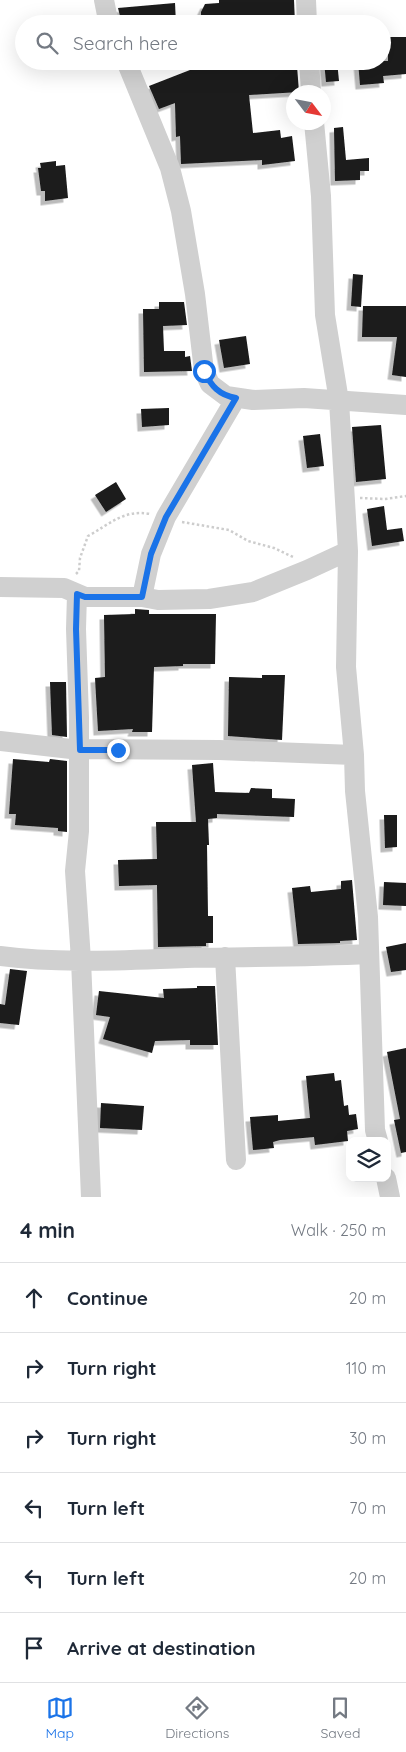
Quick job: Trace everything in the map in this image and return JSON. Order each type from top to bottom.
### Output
[{"type":"street","points":[[104,0],[107,15]]},
{"type":"street","points":[[306,0],[307,15]]},
{"type":"street","points":[[130,70],[170,168],[181,211],[195,294],[204,371],[210,384],[226,396],[254,400],[304,398],[406,405]]},
{"type":"street","points":[[310,70],[311,85]]},
{"type":"street","points":[[315,130],[321,196],[325,315],[339,401],[345,497],[348,551],[346,667],[354,755],[354,792],[368,917],[375,1130],[377,1137]]},
{"type":"street","points":[[142,597],[151,554],[166,517],[236,398]]},
{"type":"street","points":[[0,587],[71,591],[85,597],[142,597],[158,600],[209,599],[253,592],[348,551]]},
{"type":"street","points":[[71,591],[76,639],[80,750],[75,871],[81,960],[91,1197]]},
{"type":"street","points":[[0,741],[80,750],[220,750],[354,755]]},
{"type":"street","points":[[0,956],[24,959],[81,960],[225,957],[281,958],[369,954]]},
{"type":"street","points":[[225,957],[236,1160]]},
{"type":"street","points":[[387,1182],[390,1197]]},
{"type":"path","points":[[345,497],[385,499],[406,496]]},
{"type":"path","points":[[71,591],[79,571],[80,558],[88,536],[121,515],[140,512],[229,530],[248,541],[274,548],[299,560],[321,564]]},
{"type":"building","points":[[219,0],[294,0],[295,15],[201,15],[205,4],[219,3]]},
{"type":"building","points":[[175,3],[176,15],[120,15],[118,8]]},
{"type":"building","points":[[391,37],[406,37],[406,74],[383,76],[384,83],[360,85],[359,70],[391,70]]},
{"type":"building","points":[[190,70],[297,70],[298,85],[286,85],[286,93],[249,95],[253,133],[280,130],[281,138],[292,136],[295,161],[262,165],[262,160],[181,164],[180,136],[176,137],[175,103],[159,109],[149,86]]},
{"type":"building","points":[[325,70],[338,70],[339,81],[326,82]]},
{"type":"building","points":[[343,127],[346,160],[369,158],[369,171],[360,171],[360,180],[335,181],[334,128]]},
{"type":"building","points":[[56,161],[56,166],[65,165],[68,198],[45,201],[45,191],[41,191],[38,168],[41,168],[40,163]]},
{"type":"building","points":[[353,274],[363,275],[361,307],[351,306]]},
{"type":"building","points":[[159,302],[184,302],[187,325],[163,326],[164,351],[185,351],[185,357],[190,356],[192,371],[144,372],[143,309],[159,309]]},
{"type":"building","points":[[363,306],[406,306],[406,377],[392,375],[397,337],[362,337]]},
{"type":"building","points":[[246,336],[250,364],[224,368],[219,340]]},
{"type":"building","points":[[169,408],[169,425],[142,427],[141,409]]},
{"type":"building","points":[[381,425],[386,479],[356,482],[352,427]]},
{"type":"building","points":[[320,434],[324,466],[307,468],[303,436]]},
{"type":"building","points":[[116,482],[126,499],[106,512],[95,495]]},
{"type":"building","points":[[384,506],[387,530],[402,528],[404,541],[372,546],[367,509]]},
{"type":"building","points":[[135,609],[149,610],[149,614],[216,614],[215,664],[183,664],[183,666],[154,667],[152,732],[132,732],[133,729],[98,731],[95,678],[105,677],[104,615],[135,614]]},
{"type":"building","points":[[262,675],[285,675],[282,740],[228,736],[229,677],[262,678]]},
{"type":"building","points":[[50,682],[66,682],[67,737],[52,735]]},
{"type":"building","points":[[13,759],[49,762],[50,759],[67,761],[67,832],[58,831],[58,828],[15,825],[16,814],[9,814]]},
{"type":"building","points":[[213,763],[215,792],[249,793],[251,788],[272,789],[272,798],[295,799],[294,817],[217,814],[217,818],[208,819],[208,916],[213,916],[213,943],[206,943],[206,946],[158,947],[157,885],[119,886],[118,860],[157,859],[156,822],[196,822],[192,765]]},
{"type":"building","points":[[384,815],[397,815],[397,847],[385,848]]},
{"type":"building","points":[[352,880],[357,940],[340,941],[340,943],[298,944],[292,888],[310,886],[311,892],[341,889],[341,881]]},
{"type":"building","points":[[384,882],[406,883],[406,906],[383,905]]},
{"type":"building","points":[[406,943],[406,970],[391,972],[386,947]]},
{"type":"building","points":[[10,969],[27,971],[19,1025],[0,1023],[0,1004],[5,1005]]},
{"type":"building","points":[[197,986],[215,986],[218,1045],[190,1045],[190,1040],[155,1041],[152,1053],[103,1039],[110,1017],[96,1015],[99,991],[164,998],[163,989],[197,988]]},
{"type":"building","points":[[406,1048],[406,1152],[401,1153],[394,1120],[400,1119],[387,1052]]},
{"type":"building","points":[[334,1073],[335,1081],[341,1080],[344,1106],[348,1105],[349,1115],[356,1114],[358,1129],[347,1131],[346,1141],[315,1145],[314,1137],[280,1140],[273,1142],[274,1148],[253,1150],[250,1117],[278,1115],[278,1121],[310,1118],[306,1076]]},
{"type":"building","points":[[101,1103],[144,1106],[142,1130],[100,1128]]},
{"type":"route","points":[[118,750],[80,750],[76,629],[77,594],[85,597],[142,597],[151,554],[173,502],[210,444],[236,398],[226,396],[210,384],[204,371]]}]
